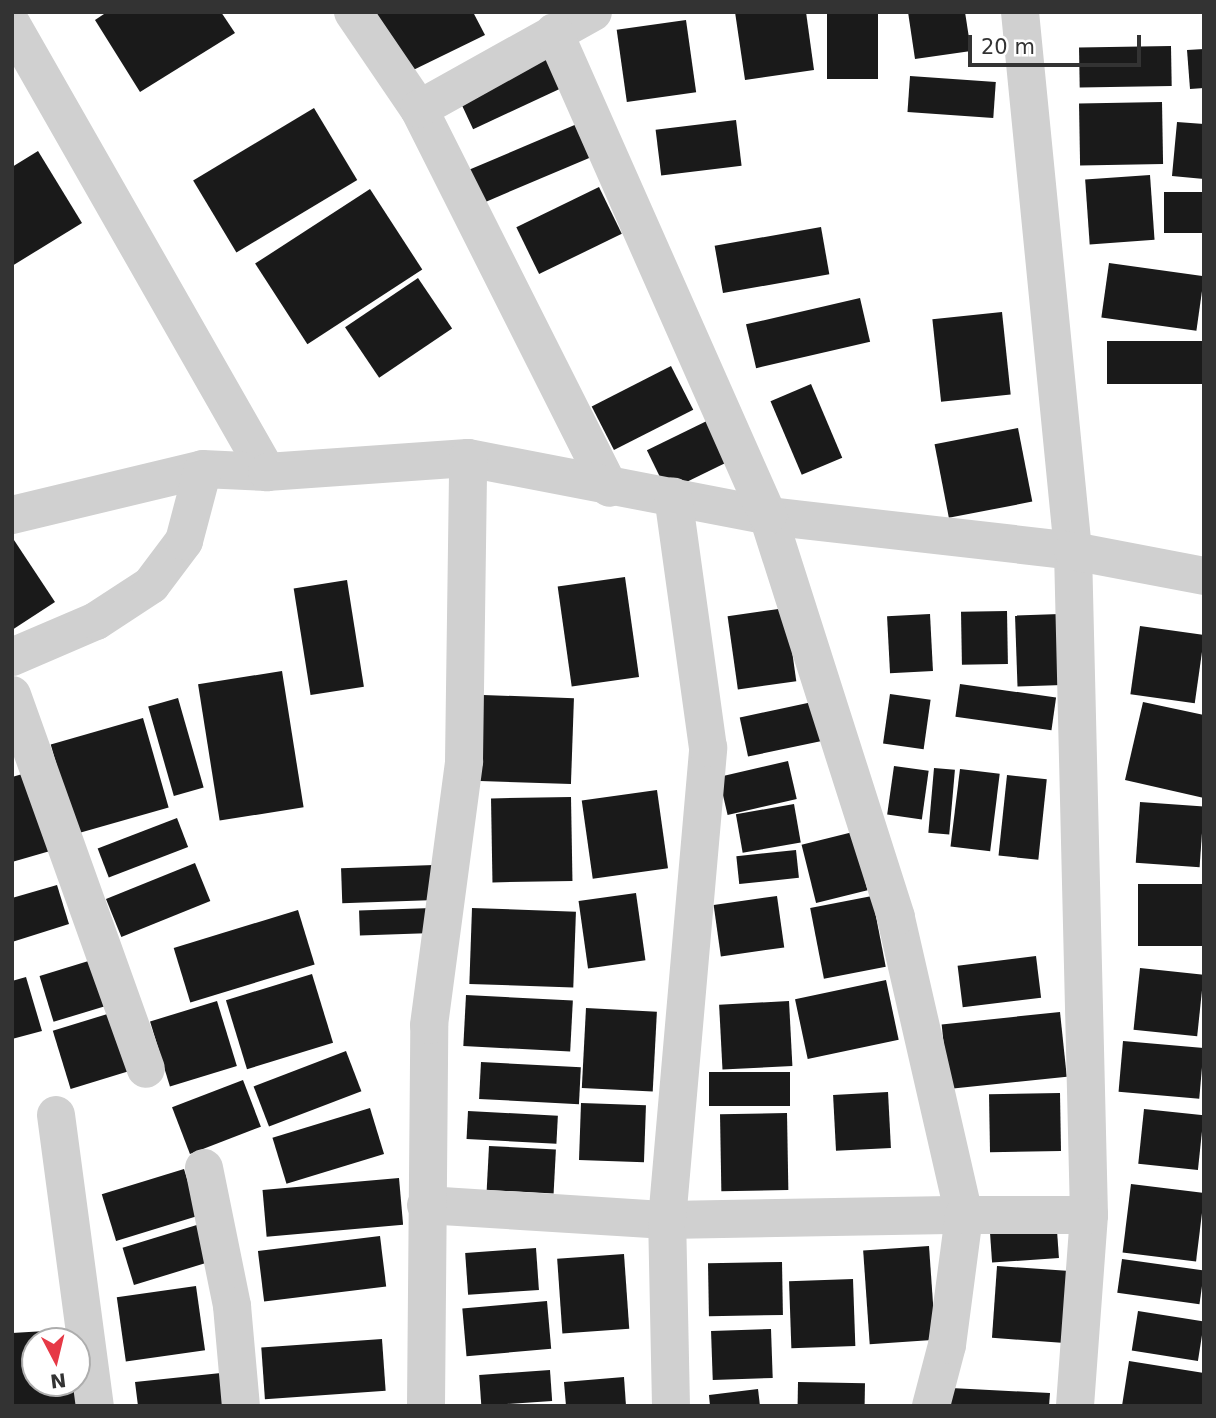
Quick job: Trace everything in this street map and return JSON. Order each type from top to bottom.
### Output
[{"type":"street","points":[[354,12],[419,109],[610,488]]},
{"type":"street","points":[[419,109],[593,12]]},
{"type":"street","points":[[1020,12],[1073,551],[1088,1215],[1075,1406]]},
{"type":"street","points":[[12,25],[267,472]]},
{"type":"street","points":[[554,32],[768,516],[896,917],[964,1215],[947,1345],[931,1406]]},
{"type":"street","points":[[12,515],[203,469],[267,472],[468,458],[610,488],[673,496],[768,516],[1073,551],[1204,576]]},
{"type":"street","points":[[426,1406],[429,1024],[464,761],[468,458]]},
{"type":"street","points":[[12,657],[96,621],[151,585],[184,541],[203,469]]},
{"type":"street","points":[[671,1406],[667,1220],[708,748],[673,496]]},
{"type":"street","points":[[12,695],[146,1069]]},
{"type":"street","points":[[56,1115],[95,1406]]},
{"type":"street","points":[[204,1168],[233,1306],[241,1406]]},
{"type":"street","points":[[426,1205],[667,1220],[1088,1215]]},
{"type":"building","points":[[107,12],[221,12],[235,33],[140,92],[95,20]]},
{"type":"building","points":[[372,12],[473,12],[485,35],[403,75]]},
{"type":"building","points":[[735,12],[806,12],[814,70],[745,80]]},
{"type":"building","points":[[827,12],[878,12],[878,79],[827,79]]},
{"type":"building","points":[[908,12],[965,12],[971,51],[915,59]]},
{"type":"building","points":[[686,20],[696,92],[627,102],[617,30]]},
{"type":"building","points":[[1171,46],[1172,86],[1080,88],[1079,48]]},
{"type":"building","points":[[555,47],[572,83],[473,129],[456,93]]},
{"type":"building","points":[[1204,49],[1204,88],[1190,89],[1187,50]]},
{"type":"building","points":[[910,76],[996,82],[993,118],[907,112]]},
{"type":"building","points":[[1162,102],[1163,164],[1080,165],[1079,103]]},
{"type":"building","points":[[314,108],[357,180],[236,253],[193,181]]},
{"type":"building","points":[[736,120],[742,166],[661,176],[656,130]]},
{"type":"building","points":[[584,121],[598,154],[480,204],[466,171]]},
{"type":"building","points":[[1177,122],[1204,124],[1204,179],[1172,176]]},
{"type":"building","points":[[38,151],[82,223],[12,266],[12,167]]},
{"type":"building","points":[[1150,175],[1155,240],[1090,244],[1085,180]]},
{"type":"building","points":[[599,187],[622,234],[539,274],[516,227]]},
{"type":"building","points":[[370,189],[422,270],[307,344],[255,264]]},
{"type":"building","points":[[1164,192],[1204,192],[1204,233],[1164,233]]},
{"type":"building","points":[[821,227],[829,274],[723,293],[715,246]]},
{"type":"building","points":[[1109,263],[1204,276],[1196,331],[1101,317]]},
{"type":"building","points":[[418,278],[452,329],[379,378],[345,327]]},
{"type":"building","points":[[860,298],[870,342],[756,368],[746,324]]},
{"type":"building","points":[[1002,312],[1011,395],[941,402],[932,319]]},
{"type":"building","points":[[1107,341],[1204,341],[1204,384],[1107,384]]},
{"type":"building","points":[[671,366],[693,410],[614,450],[592,406]]},
{"type":"building","points":[[811,384],[842,458],[802,475],[770,401]]},
{"type":"building","points":[[717,416],[737,457],[667,492],[647,450]]},
{"type":"building","points":[[1018,428],[1032,502],[949,518],[935,444]]},
{"type":"building","points":[[12,537],[55,602],[12,630]]},
{"type":"building","points":[[625,577],[639,677],[572,686],[558,586]]},
{"type":"building","points":[[347,580],[364,687],[311,695],[294,588]]},
{"type":"building","points":[[786,608],[796,681],[738,689],[728,616]]},
{"type":"building","points":[[1007,611],[1008,664],[962,665],[961,612]]},
{"type":"building","points":[[930,614],[933,671],[890,673],[887,616]]},
{"type":"building","points":[[1060,614],[1062,685],[1018,687],[1015,616]]},
{"type":"building","points":[[1140,626],[1204,635],[1195,703],[1130,694]]},
{"type":"building","points":[[282,671],[304,807],[220,821],[198,684]]},
{"type":"building","points":[[960,684],[1056,697],[1051,730],[955,717]]},
{"type":"building","points":[[890,694],[931,700],[924,749],[883,744]]},
{"type":"building","points":[[483,695],[574,698],[571,784],[480,781]]},
{"type":"building","points":[[178,698],[204,787],[174,796],[148,707]]},
{"type":"building","points":[[817,701],[825,740],[748,757],[740,717]]},
{"type":"building","points":[[1143,702],[1204,715],[1204,798],[1125,780]]},
{"type":"building","points":[[143,718],[169,807],[76,834],[51,744]]},
{"type":"building","points":[[788,761],[797,799],[728,815],[719,777]]},
{"type":"building","points":[[894,766],[929,771],[922,819],[887,815]]},
{"type":"building","points":[[934,768],[955,770],[949,835],[928,833]]},
{"type":"building","points":[[960,769],[1000,774],[990,851],[950,846]]},
{"type":"building","points":[[33,771],[57,849],[12,862],[12,777]]},
{"type":"building","points":[[1007,775],[1047,779],[1038,860],[999,856]]},
{"type":"building","points":[[657,790],[668,868],[593,879],[582,801]]},
{"type":"building","points":[[571,797],[572,881],[492,882],[491,798]]},
{"type":"building","points":[[1140,802],[1204,806],[1200,867],[1136,863]]},
{"type":"building","points":[[794,804],[801,842],[743,853],[736,814]]},
{"type":"building","points":[[177,818],[188,847],[109,877],[98,848]]},
{"type":"building","points":[[853,832],[868,890],[816,903],[802,845]]},
{"type":"building","points":[[796,850],[799,878],[739,884],[736,856]]},
{"type":"building","points":[[195,863],[210,901],[121,937],[106,899]]},
{"type":"building","points":[[434,865],[435,900],[342,903],[341,868]]},
{"type":"building","points":[[1138,884],[1204,884],[1204,946],[1138,946]]},
{"type":"building","points":[[57,885],[69,924],[12,942],[12,898]]},
{"type":"building","points":[[636,893],[645,960],[588,968],[579,901]]},
{"type":"building","points":[[777,896],[784,947],[721,956],[714,905]]},
{"type":"building","points":[[872,896],[886,967],[824,979],[810,908]]},
{"type":"building","points":[[432,908],[433,933],[360,936],[359,911]]},
{"type":"building","points":[[472,908],[576,912],[573,988],[469,984]]},
{"type":"building","points":[[298,910],[315,965],[190,1003],[174,948]]},
{"type":"building","points":[[1036,956],[1041,998],[963,1007],[958,966]]},
{"type":"building","points":[[95,959],[109,1005],[54,1022],[40,976]]},
{"type":"building","points":[[1140,968],[1204,975],[1197,1036],[1134,1030]]},
{"type":"building","points":[[312,974],[333,1043],[247,1069],[226,1000]]},
{"type":"building","points":[[26,977],[42,1031],[12,1039],[12,981]]},
{"type":"building","points":[[886,980],[899,1040],[808,1059],[795,999]]},
{"type":"building","points":[[466,995],[573,1001],[570,1052],[463,1046]]},
{"type":"building","points":[[217,1001],[237,1066],[170,1086],[150,1021]]},
{"type":"building","points":[[789,1001],[792,1066],[722,1070],[719,1005]]},
{"type":"building","points":[[586,1008],[657,1012],[653,1092],[582,1088]]},
{"type":"building","points":[[114,1012],[132,1070],[71,1089],[53,1031]]},
{"type":"building","points":[[1060,1012],[1067,1077],[948,1089],[942,1024]]},
{"type":"building","points":[[1123,1041],[1204,1048],[1199,1099],[1119,1092]]},
{"type":"building","points":[[346,1051],[361,1091],[269,1127],[254,1086]]},
{"type":"building","points":[[481,1062],[581,1067],[579,1104],[479,1099]]},
{"type":"building","points":[[709,1072],[790,1072],[790,1106],[709,1106]]},
{"type":"building","points":[[243,1080],[261,1127],[190,1154],[172,1107]]},
{"type":"building","points":[[888,1092],[891,1148],[836,1151],[833,1095]]},
{"type":"building","points":[[1060,1093],[1061,1151],[990,1152],[989,1094]]},
{"type":"building","points":[[581,1103],[646,1105],[644,1162],[579,1160]]},
{"type":"building","points":[[370,1108],[384,1154],[286,1184],[272,1138]]},
{"type":"building","points":[[1144,1109],[1204,1115],[1198,1170],[1138,1164]]},
{"type":"building","points":[[468,1111],[558,1116],[556,1144],[467,1139]]},
{"type":"building","points":[[787,1113],[788,1190],[721,1191],[720,1114]]},
{"type":"building","points":[[489,1146],[556,1150],[554,1193],[487,1190]]},
{"type":"building","points":[[184,1169],[198,1216],[116,1241],[102,1194]]},
{"type":"building","points":[[399,1178],[403,1225],[267,1237],[263,1190]]},
{"type":"building","points":[[1131,1184],[1204,1193],[1196,1262],[1123,1252]]},
{"type":"building","points":[[1056,1216],[1059,1258],[992,1263],[989,1221]]},
{"type":"building","points":[[200,1224],[211,1261],[134,1285],[123,1248]]},
{"type":"building","points":[[380,1236],[386,1287],[264,1302],[258,1251]]},
{"type":"building","points":[[929,1246],[936,1340],[870,1344],[863,1251]]},
{"type":"building","points":[[536,1248],[539,1290],[468,1295],[465,1253]]},
{"type":"building","points":[[624,1254],[629,1329],[562,1333],[557,1259]]},
{"type":"building","points":[[1122,1259],[1204,1271],[1199,1304],[1117,1293]]},
{"type":"building","points":[[782,1262],[783,1315],[709,1316],[708,1263]]},
{"type":"building","points":[[997,1266],[1070,1271],[1065,1343],[992,1338]]},
{"type":"building","points":[[853,1279],[855,1346],[791,1348],[789,1281]]},
{"type":"building","points":[[196,1286],[205,1350],[126,1362],[117,1297]]},
{"type":"building","points":[[547,1301],[551,1349],[467,1356],[462,1308]]},
{"type":"building","points":[[1138,1311],[1204,1321],[1198,1361],[1132,1351]]},
{"type":"building","points":[[771,1329],[773,1378],[713,1380],[711,1331]]},
{"type":"building","points":[[21,1332],[21,1397],[82,1397],[82,1406],[12,1406],[12,1333]]},
{"type":"building","points":[[382,1339],[386,1391],[265,1399],[261,1347]]},
{"type":"building","points":[[1129,1361],[1204,1373],[1204,1406],[1122,1406]]},
{"type":"building","points":[[550,1370],[552,1401],[481,1406],[479,1375]]},
{"type":"building","points":[[221,1373],[225,1406],[138,1406],[135,1382]]},
{"type":"building","points":[[624,1377],[626,1406],[566,1406],[564,1382]]},
{"type":"building","points":[[798,1382],[865,1383],[865,1406],[798,1406]]},
{"type":"building","points":[[951,1388],[1050,1393],[1049,1406],[949,1406]]},
{"type":"building","points":[[758,1389],[760,1406],[710,1406],[709,1395]]}]
